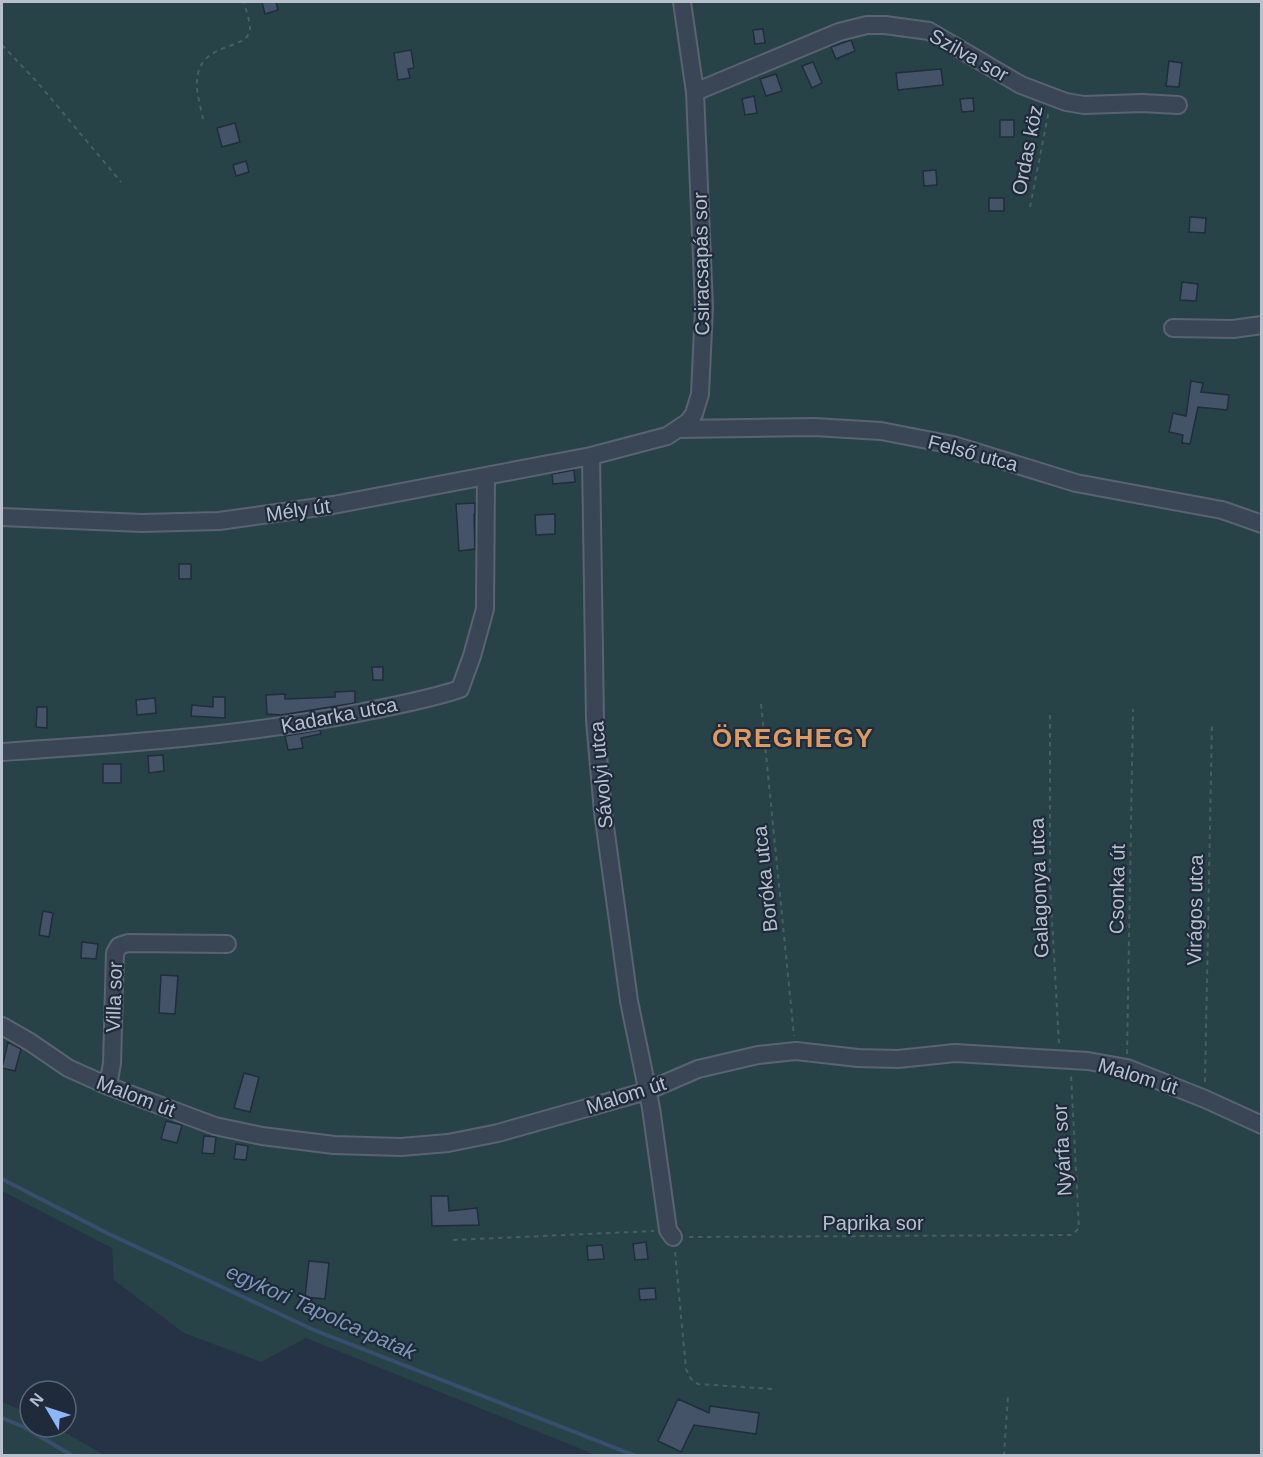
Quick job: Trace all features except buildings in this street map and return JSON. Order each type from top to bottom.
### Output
[{"type":"street","name":"Csiracsapás sor","points":[[591,456],[651,441],[678,429],[694,414],[700,394],[704,307],[703,253],[695,92],[682,2]]},
{"type":"street","name":"Szilva sor","points":[[695,92],[839,32],[867,25],[885,25],[930,31],[1021,85],[1051,98],[1084,105],[1142,103],[1178,105]]},
{"type":"street","points":[[1173,328],[1233,329],[1262,325]]},
{"type":"street","name":"Felső utca","points":[[678,429],[814,427],[880,431],[953,445],[1076,483],[1222,510],[1262,524]]},
{"type":"street","name":"Mély út","points":[[2,517],[142,523],[219,521],[333,505],[591,456]]},
{"type":"street","name":"Sávolyi utca","points":[[591,456],[595,720],[601,789],[627,990],[651,1108],[671,1234]]},
{"type":"street","name":"Kadarka utca","points":[[2,752],[146,742],[295,725],[435,697],[460,688],[485,609],[486,476]]},
{"type":"street","name":"Villa sor","points":[[108,1086],[112,1063],[115,953],[119,946],[128,943],[227,944]]},
{"type":"street","name":"Malom út","points":[[2,1026],[68,1068],[108,1086],[224,1128],[262,1136],[334,1145],[401,1147],[448,1143],[498,1133],[647,1091],[698,1069],[758,1055],[796,1051],[858,1058],[898,1059],[955,1053],[1088,1061],[1127,1068],[1262,1125]]},
{"type":"path","points":[[203,118],[196,82],[199,68],[205,58],[244,39],[249,33],[250,27],[244,2]]},
{"type":"path","points":[[2,45],[38,83],[121,182]]},
{"type":"path","name":"Ordas köz","points":[[1030,207],[1051,98]]},
{"type":"path","name":"Boróka utca","points":[[761,704],[796,1051]]},
{"type":"path","name":"Csonka út","points":[[1127,1068],[1133,709]]},
{"type":"path","name":"Galagonya utca","points":[[1050,715],[1050,883],[1065,1060]]},
{"type":"path","name":"Virágos utca","points":[[1205,1099],[1212,722]]},
{"type":"path","name":"Nyárfa sor","points":[[1065,1060],[1079,1228],[1072,1235]]},
{"type":"path","points":[[671,1234],[686,1369],[691,1379],[698,1384],[773,1389]]},
{"type":"path","name":"Paprika sor","points":[[453,1240],[671,1234],[1072,1235]]},
{"type":"path","points":[[1004,1455],[1008,1395]]},
{"type":"green space","points":[[2,2],[1261,2],[1261,1455],[596,1455],[306,1338],[261,1362],[184,1333],[114,1280],[112,1248],[2,1191]]},
{"type":"green space","points":[[2,1402],[18,1409],[18,1439],[76,1439],[104,1455],[2,1455]]},
{"type":"waterway","name":"egykori Tapolca-patak","points":[[2,1179],[109,1234],[314,1330],[636,1456]]},
{"type":"waterway","points":[[2,1418],[24,1427],[73,1456]]},
{"type":"district","name":"ÖREGHEGY","points":[[793,738]]}]
